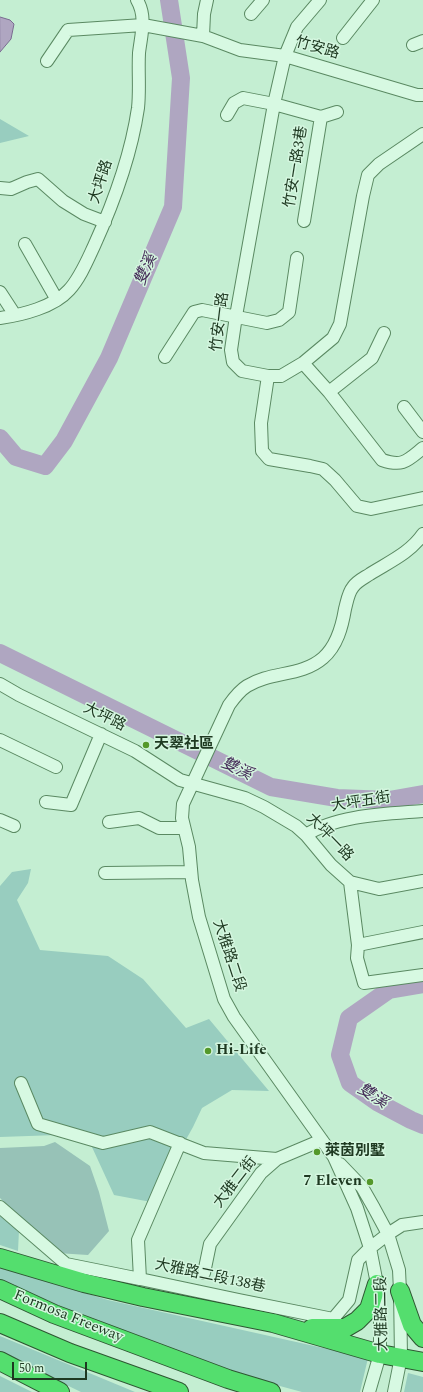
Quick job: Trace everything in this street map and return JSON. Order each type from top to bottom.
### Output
[{"type":"highway","points":[[0,1258],[99,1287],[143,1297],[273,1323],[316,1328],[345,1328],[357,1321],[369,1309],[377,1284]]},
{"type":"highway","name":"Formosa Freeway","points":[[0,1290],[54,1314],[228,1379],[271,1392]]},
{"type":"highway","points":[[400,1290],[412,1325],[423,1338]]},
{"type":"highway","name":"Formosa Freeway","points":[[0,1323],[70,1353],[179,1392]]},
{"type":"highway","points":[[273,1323],[380,1354],[423,1362]]},
{"type":"highway","points":[[0,1361],[60,1392]]},
{"type":"street","name":"大坪路","points":[[0,318],[46,306],[70,290],[88,259],[111,209],[127,158],[138,106],[139,53],[143,18],[140,5],[137,0]]},
{"type":"street","points":[[203,36],[204,14],[207,0]]},
{"type":"street","points":[[251,14],[263,0]]},
{"type":"street","name":"竹安一路","points":[[320,0],[297,27],[285,56],[274,104],[231,350],[233,362],[242,371],[268,376],[281,376],[303,363],[333,338],[340,324],[362,196],[368,175],[379,164],[423,134]]},
{"type":"street","points":[[342,38],[373,0]]},
{"type":"street","name":"竹安路","points":[[48,61],[68,30],[143,25],[203,36],[240,50],[285,56],[417,95],[423,95]]},
{"type":"street","name":"竹安一路3巷","points":[[228,115],[234,103],[243,98],[274,104],[321,117],[337,112]]},
{"type":"street","name":"竹安一路3巷","points":[[304,221],[321,117]]},
{"type":"street","points":[[0,188],[12,189],[26,182],[38,180],[68,204],[84,214],[105,222]]},
{"type":"street","points":[[25,244],[57,300]]},
{"type":"street","points":[[165,357],[194,312],[202,310],[267,323],[279,320],[289,312],[297,258]]},
{"type":"street","points":[[0,292],[15,315]]},
{"type":"street","points":[[329,392],[372,358],[384,333]]},
{"type":"street","points":[[303,363],[329,392],[382,460],[393,464],[407,462],[423,448]]},
{"type":"street","points":[[268,376],[261,423],[262,451],[269,459],[323,469],[335,480],[357,506],[371,509],[423,498]]},
{"type":"street","points":[[404,407],[423,432]]},
{"type":"street","name":"大雅路二段","points":[[394,1392],[401,1357],[400,1290],[399,1270],[388,1234],[362,1186],[334,1157],[250,1040],[224,999],[199,917],[182,818],[183,804],[229,705],[237,694],[246,686],[258,680],[270,676],[303,670],[314,665],[324,657],[333,646],[339,634],[348,597],[353,586],[411,548],[423,534]]},
{"type":"street","name":"大坪路","points":[[0,684],[19,695],[135,751],[180,780],[195,778]]},
{"type":"street","points":[[46,802],[70,805],[101,734]]},
{"type":"street","points":[[0,740],[56,767]]},
{"type":"street","name":"大坪一路","points":[[195,778],[246,798],[296,826],[306,835],[331,865],[350,882],[379,889],[423,881]]},
{"type":"street","name":"大坪五街","points":[[306,835],[316,828],[332,823],[364,817],[423,811]]},
{"type":"street","points":[[109,822],[139,818],[159,828],[184,828]]},
{"type":"street","points":[[0,820],[14,826]]},
{"type":"street","points":[[105,873],[191,872]]},
{"type":"street","points":[[350,882],[358,945],[357,958],[364,983],[423,975]]},
{"type":"street","points":[[358,945],[423,932]]},
{"type":"street","points":[[21,1083],[38,1124],[103,1143],[150,1132],[204,1153],[277,1159]]},
{"type":"street","name":"大雅二街","points":[[204,1273],[210,1244],[261,1174],[277,1159],[322,1140]]},
{"type":"street","name":"大雅路二段138巷","points":[[180,1143],[138,1240],[140,1279],[333,1319],[349,1300],[358,1260],[370,1248]]},
{"type":"street","name":"大雅路二段","points":[[334,1157],[357,1208],[370,1248],[377,1284],[380,1320],[380,1354],[369,1392]]},
{"type":"street","points":[[0,1207],[66,1264],[140,1279]]},
{"type":"street","points":[[370,1248],[402,1225],[423,1222]]},
{"type":"shaded area","points":[[0,17],[10,20],[14,24],[11,39],[0,52]]},
{"type":"shaded area","points":[[0,119],[29,136],[0,143]]},
{"type":"shaded area","points":[[31,869],[28,883],[17,900],[40,950],[108,956],[143,979],[186,1028],[209,1019],[269,1091],[232,1090],[202,1108],[151,1202],[114,1195],[86,1134],[0,1137],[0,886],[12,872]]},
{"type":"shaded area","points":[[55,1142],[90,1166],[99,1192],[109,1231],[88,1255],[52,1253],[0,1198],[0,1148],[44,1146]]},
{"type":"shaded area","points":[[0,1216],[19,1230],[18,1251],[0,1245]]},
{"type":"shaded area","points":[[0,1265],[10,1270],[108,1300],[368,1358],[360,1392],[302,1392],[243,1376],[136,1339],[0,1282]]},
{"type":"shaded area","points":[[0,1336],[135,1392],[81,1392],[0,1353]]},
{"type":"shaded area","points":[[408,1373],[423,1377],[423,1392],[404,1392]]},
{"type":"shaded area","points":[[0,1376],[32,1392],[0,1392]]},
{"type":"waterway","name":"雙溪","points":[[0,438],[16,457],[45,466],[64,441],[109,358],[173,207],[181,78],[169,0]]},
{"type":"waterway","name":"雙溪","points":[[0,653],[271,787],[337,798],[389,800],[423,794]]},
{"type":"waterway","name":"雙溪","points":[[423,984],[389,990],[349,1018],[340,1055],[350,1083],[377,1102],[423,1125]]},
{"type":"place","name":"天翠社區","points":[[146,745]]},
{"type":"place","name":"Hi-Life","points":[[208,1051]]},
{"type":"place","name":"萊茵別墅","points":[[317,1152]]},
{"type":"place","name":"7 Eleven","points":[[370,1182]]}]
